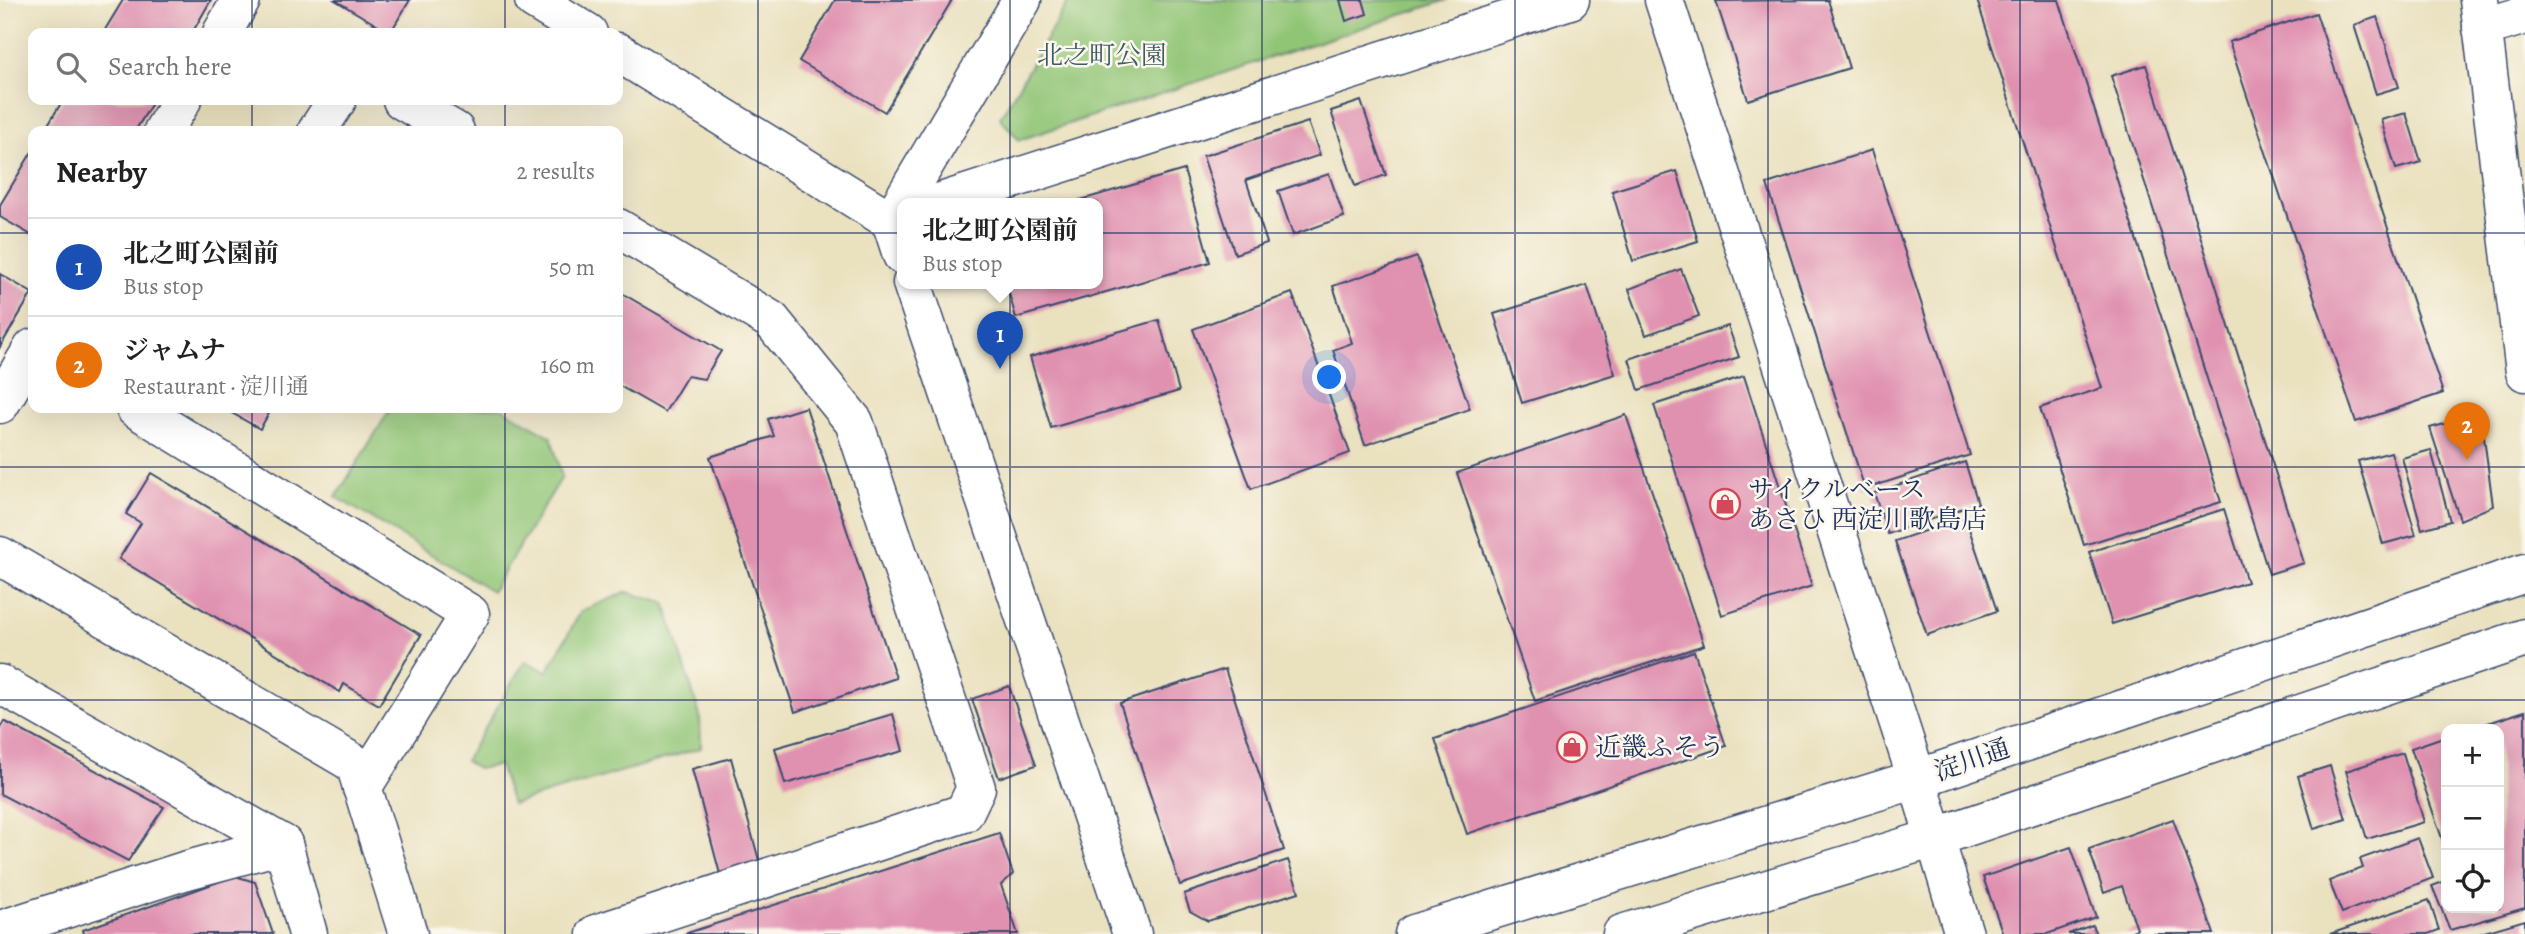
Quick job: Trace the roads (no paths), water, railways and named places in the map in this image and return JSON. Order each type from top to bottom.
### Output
[{"type":"street","points":[[225,28],[241,0]]},
{"type":"street","points":[[534,0],[580,28]]},
{"type":"street","points":[[916,198],[1022,0]]},
{"type":"street","points":[[954,198],[1570,0]]},
{"type":"street","points":[[1664,0],[1917,779],[1964,934]]},
{"type":"street","points":[[2525,15],[2480,14],[2525,372]]},
{"type":"street","points":[[623,55],[897,230]]},
{"type":"street","points":[[166,126],[179,105]]},
{"type":"street","points":[[320,126],[334,105]]},
{"type":"street","points":[[411,105],[446,126]]},
{"type":"street","points":[[596,934],[964,813],[976,788],[854,422],[771,320],[623,231]]},
{"type":"street","points":[[914,289],[1132,934]]},
{"type":"street","points":[[0,404],[28,356]]},
{"type":"street","points":[[146,413],[470,614],[362,788]]},
{"type":"street","points":[[0,556],[355,764],[408,934]]},
{"type":"street","name":"淀川通","points":[[1414,934],[1917,779],[2525,573]]},
{"type":"street","points":[[1622,934],[1934,838],[2525,638]]},
{"type":"street","points":[[0,684],[283,844],[308,934]]},
{"type":"street","points":[[0,930],[184,871],[283,844]]},
{"type":"place","name":"北之町公園前","points":[[1000,369]]},
{"type":"place","name":"ジャムナ","points":[[2467,460]]},
{"type":"place","name":"サイクルベース あさひ 西淀川歌島店","points":[[1725,504]]},
{"type":"place","name":"近畿ふそう","points":[[1572,747]]},
{"type":"park label","name":"北之町公園","points":[[1102,55]]}]
